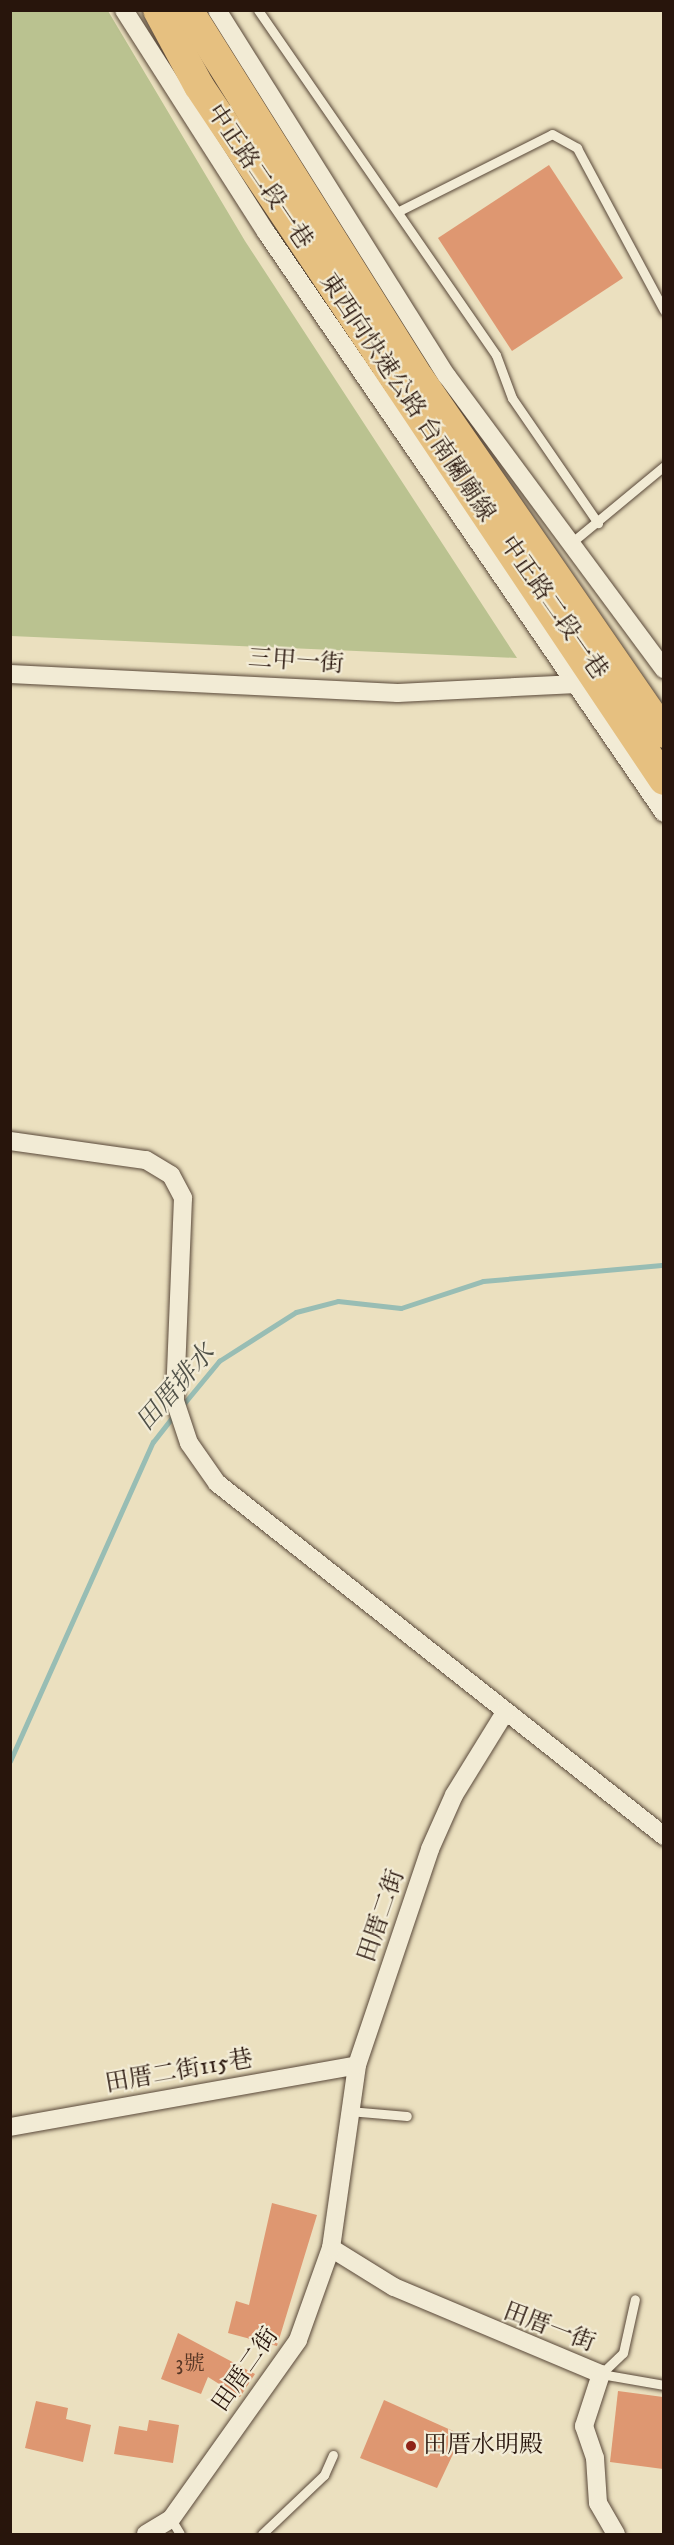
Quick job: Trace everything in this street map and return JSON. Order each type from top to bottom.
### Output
[{"type":"highway","name":"東西向快速公路 台南關廟線","points":[[158,10],[199,86],[663,780]]},
{"type":"highway","name":"東西向快速公路 台南關廟線","points":[[188,10],[419,378],[663,733]]},
{"type":"street","name":"中正路二段一巷","points":[[124,10],[266,232],[578,684],[663,813]]},
{"type":"street","name":"中正路二段一巷","points":[[217,10],[447,376],[663,669]]},
{"type":"street","name":"三甲一街","points":[[10,674],[398,693],[578,684]]},
{"type":"street","points":[[10,1141],[146,1160],[171,1175],[183,1198],[177,1408],[189,1443],[217,1483],[504,1714],[663,1836]]},
{"type":"street","name":"田厝二街","points":[[146,2535],[175,2527],[298,2340],[331,2248],[347,2110],[357,2065],[430,1849],[504,1714]]},
{"type":"street","name":"田厝二街115巷","points":[[10,2127],[357,2065]]},
{"type":"street","name":"田厝一街","points":[[331,2248],[394,2287],[600,2374],[584,2426],[595,2458],[598,2503],[616,2535]]},
{"type":"lane","points":[[258,10],[496,355],[512,398],[598,523]]},
{"type":"lane","points":[[399,212],[552,134],[577,148],[663,310]]},
{"type":"lane","points":[[570,543],[598,523],[663,466]]},
{"type":"lane","points":[[347,2110],[407,2115]]},
{"type":"lane","points":[[600,2374],[622,2353],[635,2299]]},
{"type":"lane","points":[[600,2374],[663,2385]]},
{"type":"lane","points":[[262,2535],[324,2475],[333,2455]]},
{"type":"green space","points":[[11,10],[108,11],[245,241],[517,658],[11,636]]},
{"type":"building","points":[[549,165],[623,278],[512,351],[438,238]]},
{"type":"building","points":[[272,2203],[317,2215],[277,2346],[228,2333],[236,2301],[249,2305]]},
{"type":"building","points":[[178,2333],[255,2374],[240,2397],[208,2377],[201,2394],[161,2379]]},
{"type":"building","points":[[618,2391],[663,2397],[663,2469],[610,2462]]},
{"type":"building","name":"田厝水明殿","points":[[384,2400],[462,2435],[437,2488],[360,2458]]},
{"type":"building","points":[[36,2401],[68,2408],[66,2419],[91,2425],[83,2462],[25,2448]]},
{"type":"building","points":[[149,2420],[179,2425],[173,2463],[114,2454],[119,2426],[147,2431]]},
{"type":"waterway","name":"田厝排水","points":[[181,1407],[219,1361],[296,1312],[338,1301],[401,1308],[483,1281],[664,1265]]},
{"type":"waterway","name":"田厝排水","points":[[10,1761],[153,1442],[175,1414]]},
{"type":"place","name":"田厝水明殿","points":[[411,2446]]}]
